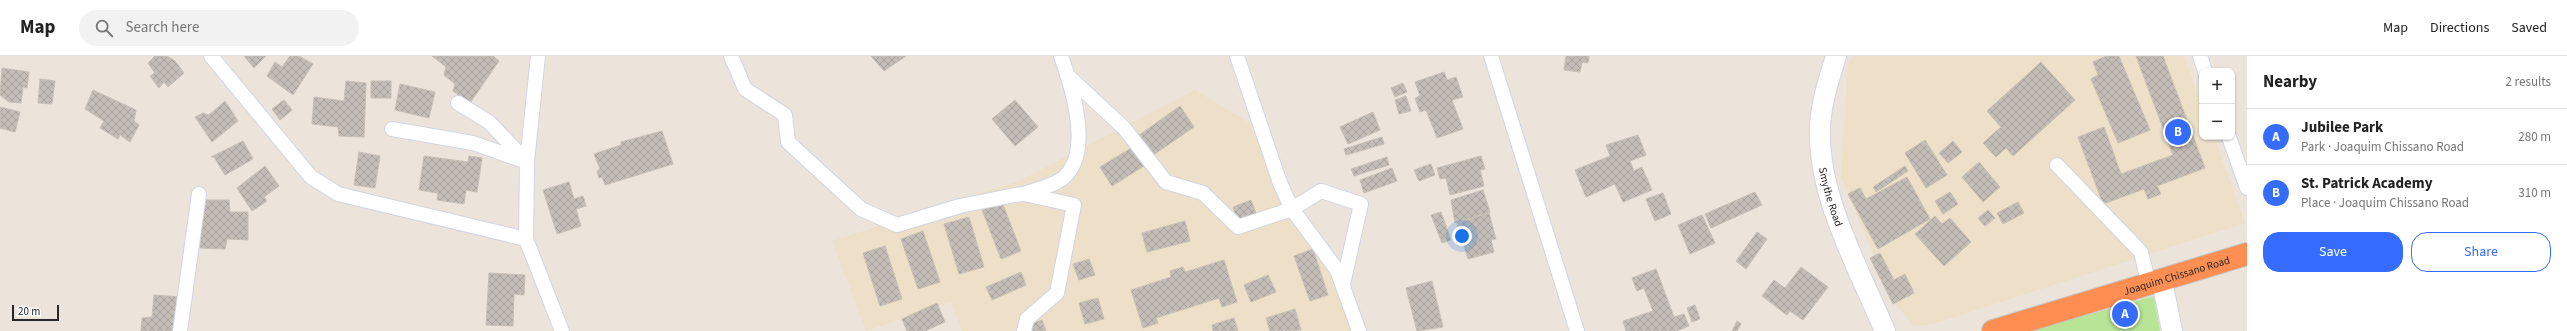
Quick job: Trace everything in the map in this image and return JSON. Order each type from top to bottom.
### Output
[{"type":"highway","name":"Joaquim Chissano Road","points":[[1992,331],[2247,254]]},
{"type":"street","points":[[211,56],[310,178],[325,187],[338,194],[526,239]]},
{"type":"street","points":[[526,56],[536,70]]},
{"type":"street","points":[[538,56],[527,162],[526,239],[562,331]]},
{"type":"street","points":[[731,56],[745,89],[785,114],[788,142],[861,209],[897,225],[960,206],[1024,194],[1062,179],[1076,161],[1078,131],[1075,100],[1061,56]]},
{"type":"street","points":[[1237,56],[1280,183],[1292,209],[1337,270],[1359,331]]},
{"type":"street","points":[[1491,56],[1577,331]]},
{"type":"street","name":"Smythe Road","points":[[1836,56],[1827,84],[1820,126],[1822,164],[1845,235],[1885,331]]},
{"type":"street","points":[[2200,56],[2205,68]]},
{"type":"street","points":[[1067,74],[1124,128],[1166,182],[1203,193],[1238,227],[1292,209],[1322,191],[1361,204],[1342,284]]},
{"type":"street","points":[[458,103],[489,122],[527,162]]},
{"type":"street","points":[[392,129],[473,143],[527,162]]},
{"type":"street","points":[[2230,140],[2247,188]]},
{"type":"street","points":[[2057,165],[2141,252],[2155,282],[2172,331]]},
{"type":"street","points":[[180,331],[199,194]]},
{"type":"street","points":[[1024,194],[1074,205],[1058,293],[1027,319],[1024,331]]},
{"type":"shaded area","points":[[1853,56],[2184,56],[2199,97],[2199,140],[2215,140],[2245,223],[1933,324],[1914,326],[1892,300],[1841,176],[1848,65]]},
{"type":"shaded area","points":[[1195,90],[1248,122],[1355,306],[1362,331],[962,331],[951,302],[866,331],[832,241],[1019,181]]},
{"type":"green space","points":[[2154,296],[2160,331],[2030,331]]},
{"type":"building","points":[[155,56],[167,56],[175,61],[184,73],[168,87],[164,82],[159,88],[150,76],[155,73],[148,63]]},
{"type":"building","points":[[244,56],[266,56],[254,68]]},
{"type":"building","points":[[290,56],[299,56],[313,64],[293,95],[267,76],[275,62],[282,67]]},
{"type":"building","points":[[432,56],[493,56],[499,61],[470,103],[453,91],[455,84],[444,75],[446,67]]},
{"type":"building","points":[[871,56],[906,56],[884,71]]},
{"type":"building","points":[[1566,56],[1589,56],[1588,63],[1582,62],[1580,72],[1564,70]]},
{"type":"building","points":[[2106,56],[2119,56],[2150,130],[2118,143],[2091,79],[2098,75],[2093,62]]},
{"type":"building","points":[[2136,56],[2163,56],[2205,168],[2157,186],[2161,194],[2148,199],[2144,189],[2103,204],[2078,137],[2104,127],[2121,174],[2173,155]]},
{"type":"building","points":[[2041,62],[2075,100],[2013,156],[2006,148],[1996,157],[1983,143],[2001,127],[1987,111]]},
{"type":"building","points":[[2,68],[29,72],[27,88],[23,87],[21,103],[9,102],[0,95]]},
{"type":"building","points":[[1444,72],[1447,80],[1456,77],[1463,97],[1452,100],[1463,129],[1437,138],[1426,110],[1420,112],[1415,98],[1420,96],[1415,82]]},
{"type":"building","points":[[40,79],[55,81],[52,104],[38,103]]},
{"type":"building","points":[[346,81],[366,83],[364,137],[339,136],[338,127],[312,124],[314,97],[344,101]]},
{"type":"building","points":[[371,81],[391,81],[391,98],[371,98]]},
{"type":"building","points":[[1403,83],[1407,92],[1395,97],[1391,88]]},
{"type":"building","points":[[400,84],[435,92],[429,118],[395,110]]},
{"type":"building","points":[[93,90],[136,110],[134,121],[139,125],[130,142],[120,135],[118,139],[100,128],[104,121],[85,109]]},
{"type":"building","points":[[1406,96],[1411,111],[1399,114],[1395,100]]},
{"type":"building","points":[[284,100],[292,110],[280,120],[272,109]]},
{"type":"building","points":[[1015,100],[1038,127],[1015,146],[992,119]]},
{"type":"building","points":[[225,101],[238,121],[212,142],[195,117],[203,113],[209,115]]},
{"type":"building","points":[[1180,106],[1194,127],[1149,158],[1135,138]]},
{"type":"building","points":[[0,107],[20,112],[15,132],[0,128]]},
{"type":"building","points":[[1373,112],[1380,130],[1348,144],[1340,127]]},
{"type":"building","points":[[662,131],[673,164],[605,185],[602,177],[599,178],[597,171],[600,169],[594,154],[621,145],[621,142]]},
{"type":"building","points":[[1638,135],[1646,155],[1630,161],[1634,171],[1642,167],[1652,190],[1623,202],[1615,184],[1586,197],[1575,170],[1610,156],[1606,145]]},
{"type":"building","points":[[1382,137],[1384,144],[1346,155],[1344,149]]},
{"type":"building","points":[[1925,140],[1947,175],[1926,188],[1905,153]]},
{"type":"building","points":[[243,141],[253,159],[225,175],[214,157],[211,157]]},
{"type":"building","points":[[1953,141],[1962,152],[1948,163],[1939,153]]},
{"type":"building","points":[[1133,147],[1144,166],[1112,186],[1100,167]]},
{"type":"building","points":[[359,152],[380,156],[375,188],[354,185]]},
{"type":"building","points":[[424,156],[468,162],[469,156],[482,158],[477,192],[466,190],[464,204],[437,200],[438,193],[419,190]]},
{"type":"building","points":[[1481,156],[1485,169],[1480,170],[1484,186],[1450,195],[1446,178],[1440,179],[1437,168]]},
{"type":"building","points":[[1387,157],[1389,165],[1354,176],[1351,169]]},
{"type":"building","points":[[1979,162],[2000,187],[1983,202],[1962,177]]},
{"type":"building","points":[[1431,164],[1435,175],[1419,181],[1414,170]]},
{"type":"building","points":[[265,166],[279,186],[264,197],[267,201],[252,211],[237,188]]},
{"type":"building","points":[[1905,166],[1908,171],[1876,192],[1873,187]]},
{"type":"building","points":[[1392,168],[1397,181],[1364,193],[1360,180]]},
{"type":"building","points":[[1907,177],[1930,219],[1878,249],[1848,194],[1860,188],[1866,199]]},
{"type":"building","points":[[569,182],[574,199],[583,196],[586,206],[576,209],[581,226],[557,234],[543,190]]},
{"type":"building","points":[[1483,190],[1490,212],[1455,223],[1451,200]]},
{"type":"building","points":[[1755,192],[1762,205],[1711,228],[1705,214]]},
{"type":"building","points":[[1950,192],[1958,204],[1943,214],[1935,201]]},
{"type":"building","points":[[1663,193],[1671,214],[1655,221],[1646,199]]},
{"type":"building","points":[[201,200],[229,200],[230,212],[248,212],[248,240],[227,239],[225,249],[200,248]]},
{"type":"building","points":[[1251,200],[1257,216],[1238,222],[1233,207]]},
{"type":"building","points":[[1002,202],[1021,251],[1001,259],[982,210]]},
{"type":"building","points":[[2018,202],[2024,213],[2003,224],[1997,213]]},
{"type":"building","points":[[1988,210],[1995,218],[1985,226],[1978,218]]},
{"type":"building","points":[[1441,212],[1451,240],[1442,243],[1431,215]]},
{"type":"building","points":[[1489,213],[1496,239],[1491,240],[1494,252],[1468,259],[1457,223]]},
{"type":"building","points":[[1702,215],[1715,243],[1690,254],[1678,225]]},
{"type":"building","points":[[1935,216],[1942,224],[1950,218],[1971,242],[1944,266],[1915,234]]},
{"type":"building","points":[[969,217],[984,267],[959,274],[944,224]]},
{"type":"building","points":[[1185,221],[1190,241],[1147,252],[1142,233]]},
{"type":"building","points":[[923,231],[940,282],[918,289],[901,239]]},
{"type":"building","points":[[1757,232],[1767,239],[1746,269],[1736,261]]},
{"type":"building","points":[[885,246],[902,299],[880,306],[863,253]]},
{"type":"building","points":[[1313,249],[1328,295],[1310,301],[1294,256]]},
{"type":"building","points":[[1880,253],[1894,280],[1905,274],[1914,293],[1893,304],[1870,258]]},
{"type":"building","points":[[1089,259],[1095,275],[1079,280],[1073,264]]},
{"type":"building","points":[[1224,260],[1237,302],[1222,307],[1219,298],[1156,318],[1158,323],[1143,328],[1131,290],[1171,277],[1170,271],[1183,267],[1185,272]]},
{"type":"building","points":[[1801,267],[1828,287],[1803,320],[1790,311],[1787,315],[1762,296],[1774,280],[1785,288]]},
{"type":"building","points":[[1656,269],[1674,317],[1684,314],[1689,326],[1676,331],[1626,331],[1623,321],[1653,311],[1644,288],[1637,291],[1632,278]]},
{"type":"building","points":[[1021,272],[1026,285],[992,300],[986,287]]},
{"type":"building","points":[[489,273],[525,275],[524,295],[514,294],[513,326],[486,325]]},
{"type":"building","points":[[1268,275],[1276,292],[1251,302],[1244,285]]},
{"type":"building","points":[[1432,281],[1443,327],[1417,331],[1406,288]]},
{"type":"building","points":[[154,295],[182,297],[176,331],[141,331],[142,318],[152,317]]},
{"type":"building","points":[[1098,298],[1104,319],[1085,324],[1079,303]]},
{"type":"building","points":[[937,303],[945,322],[925,331],[907,331],[902,319]]},
{"type":"building","points":[[1695,305],[1700,319],[1692,322],[1687,308]]},
{"type":"building","points":[[1295,309],[1301,330],[1270,331],[1266,318]]},
{"type":"building","points":[[1234,318],[1238,331],[1213,331],[1212,325]]},
{"type":"building","points":[[1042,320],[1046,331],[1028,331],[1026,326]]},
{"type":"building","points":[[1737,321],[1741,324],[1737,331],[1732,331]]},
{"type":"place","name":"St. Patrick Academy","points":[[2178,132]]},
{"type":"place","name":"Jubilee Park","points":[[2125,314]]}]
